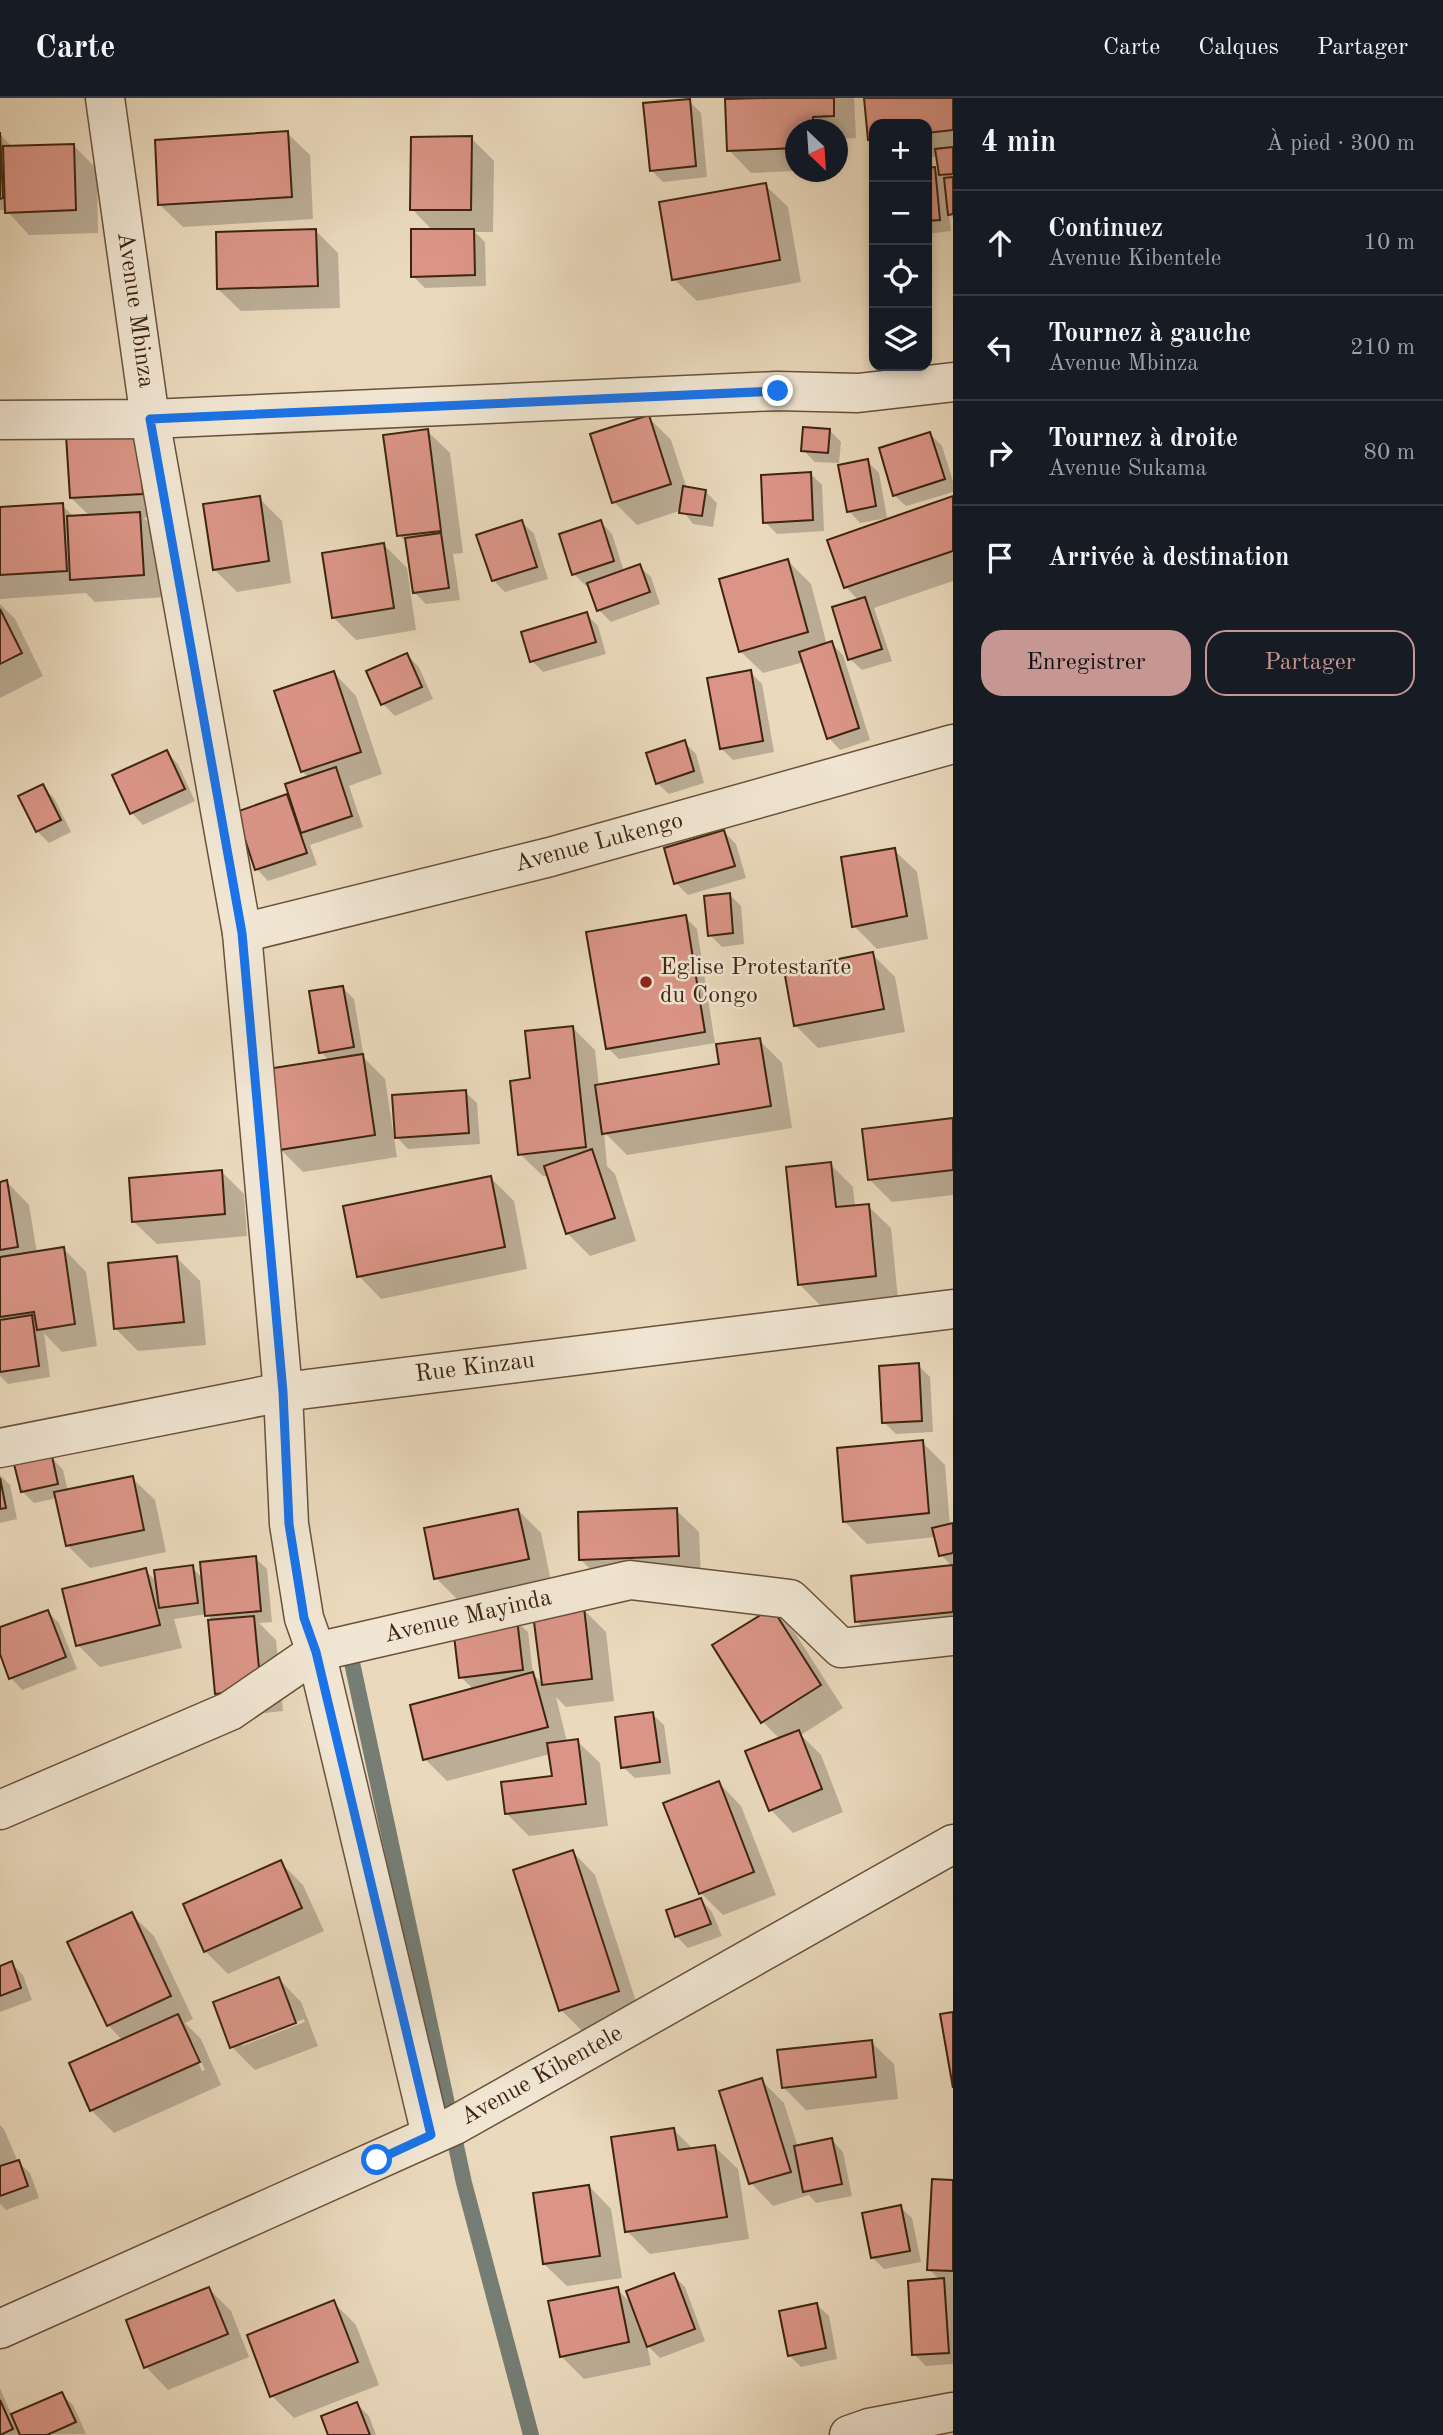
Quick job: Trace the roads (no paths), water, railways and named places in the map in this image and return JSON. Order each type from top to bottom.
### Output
[{"type":"street","name":"Avenue Mbinza","points":[[105,98],[150,419],[242,933],[283,1392],[289,1524],[304,1618],[316,1652],[424,2138]]},
{"type":"street","points":[[0,420],[150,419],[778,391],[858,393],[953,382]]},
{"type":"street","name":"Avenue Lukengo","points":[[242,933],[550,857],[953,744]]},
{"type":"street","name":"Rue Kinzau","points":[[0,1448],[283,1392],[953,1309]]},
{"type":"street","name":"Avenue Mayinda","points":[[0,1810],[230,1711],[316,1652],[630,1580],[790,1599],[841,1648],[953,1636]]},
{"type":"street","name":"Avenue Kibentele","points":[[0,2329],[456,2125],[953,1844]]},
{"type":"street","points":[[849,2435],[869,2428],[953,2412]]},
{"type":"waterway","points":[[348,1644],[464,2183],[531,2435]]},
{"type":"place","name":"Eglise Protestante du Congo","points":[[646,982]]}]
